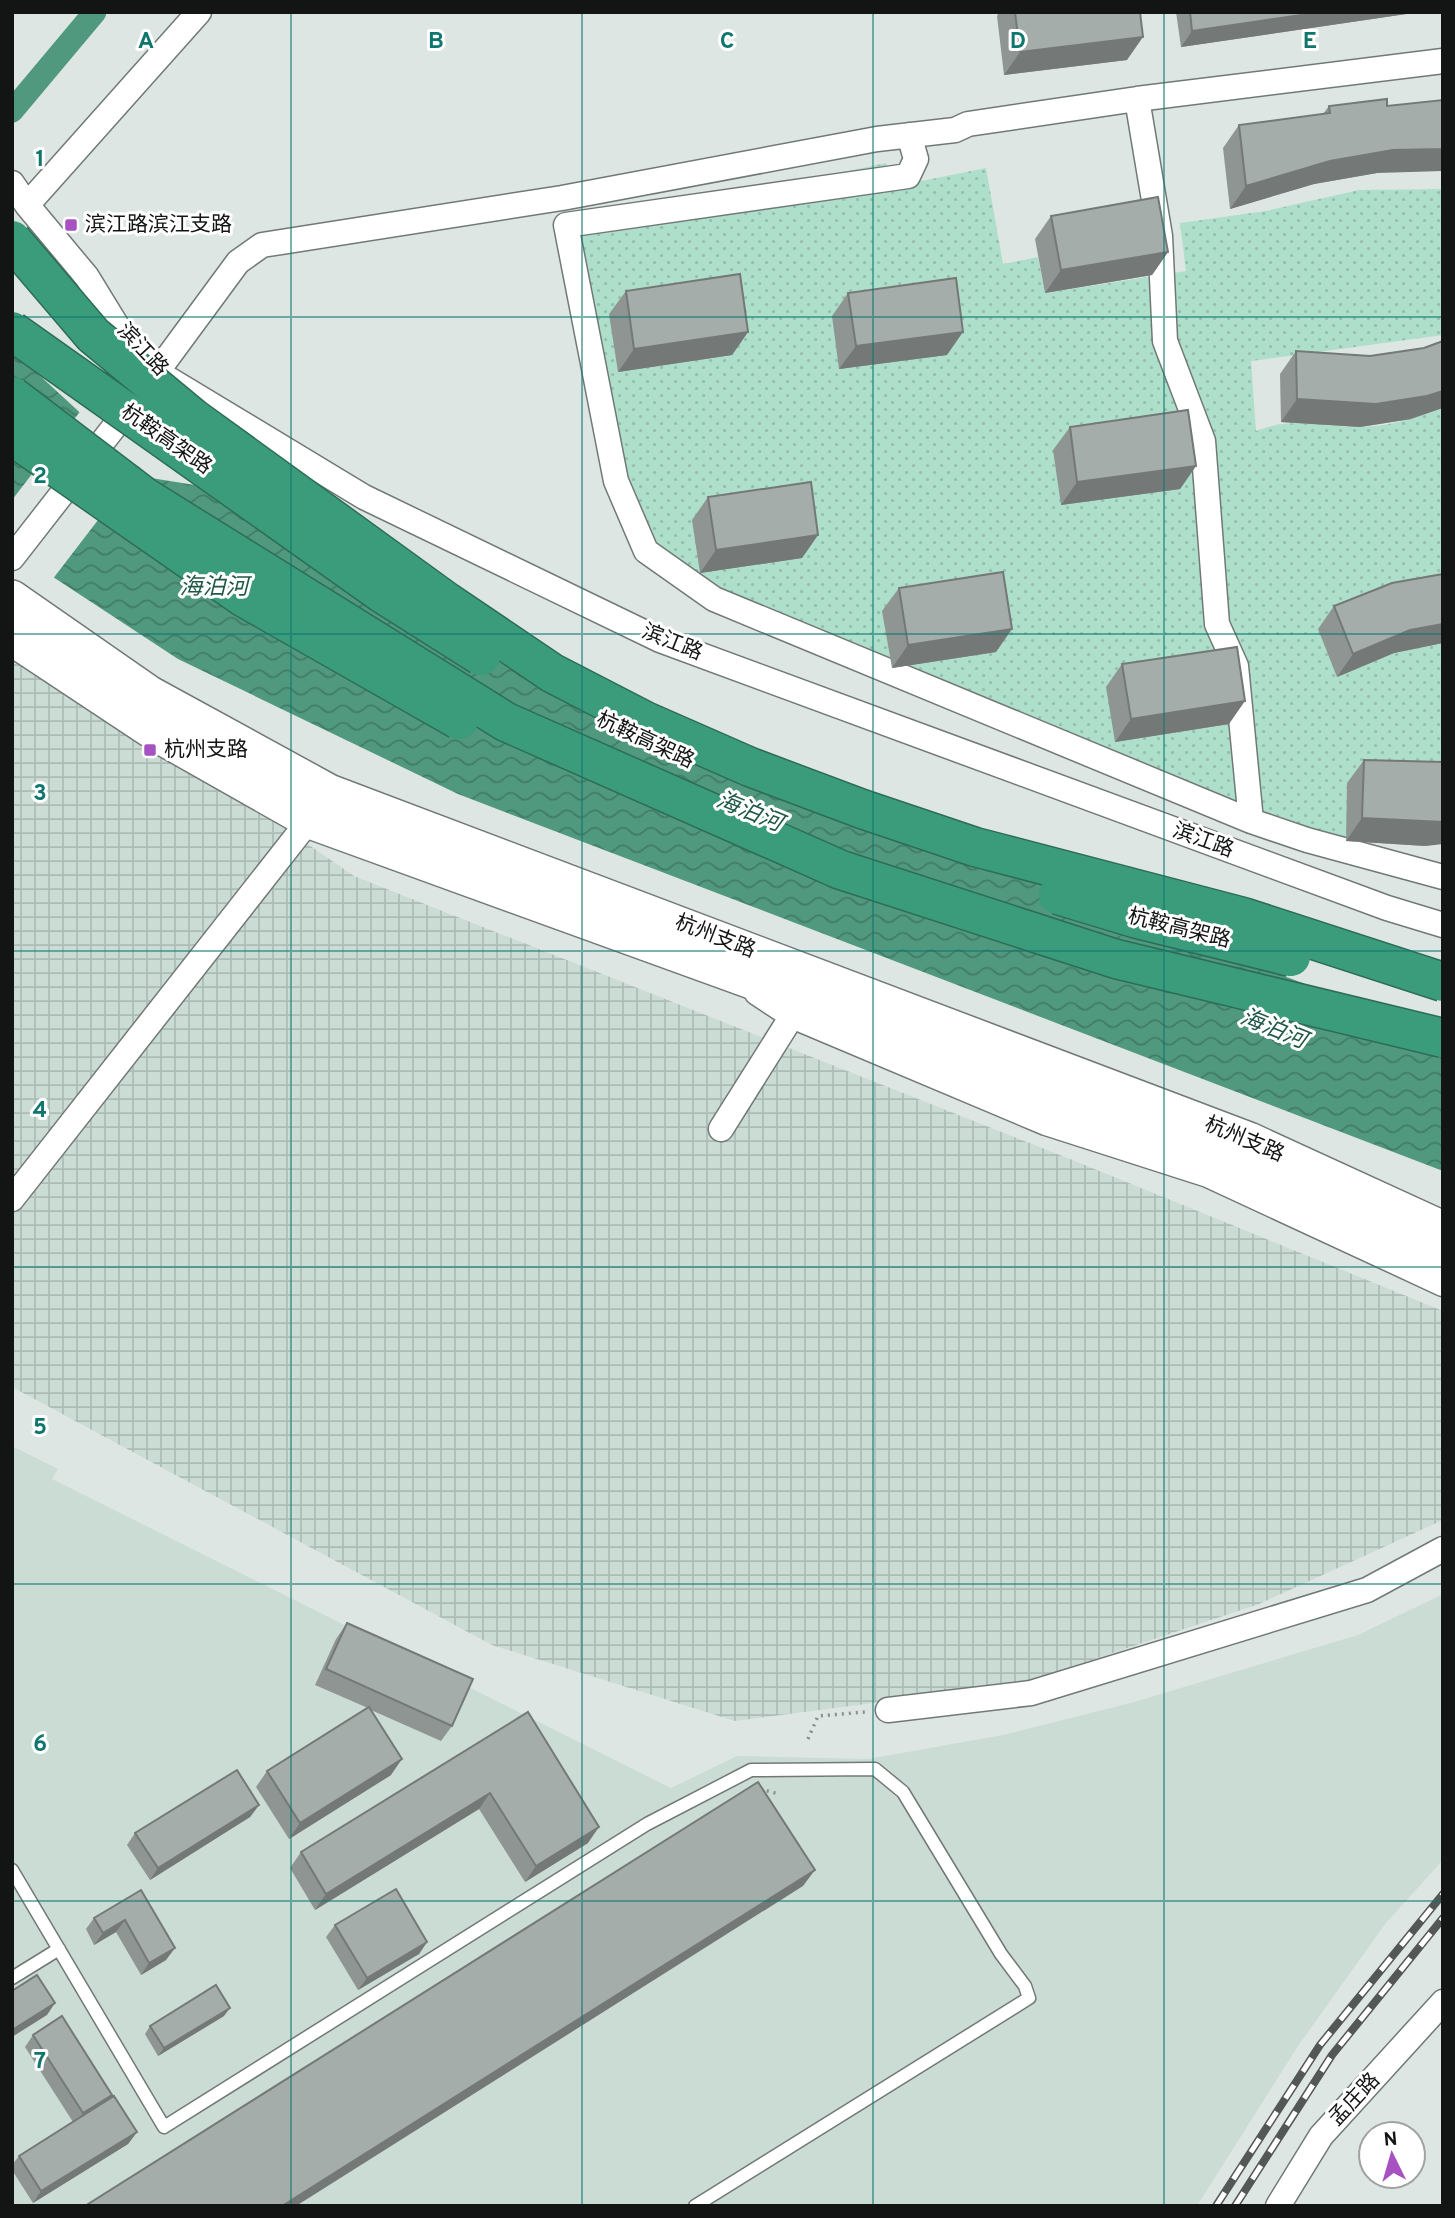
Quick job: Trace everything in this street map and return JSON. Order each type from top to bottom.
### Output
[{"type":"highway","points":[[19,222],[93,335],[193,418],[489,631],[552,673],[645,722],[837,800],[975,847],[1243,917],[1443,982]]},
{"type":"highway","name":"杭鞍高架路","points":[[12,331],[383,594],[513,677],[654,748],[864,835],[1134,918],[1443,994]]},
{"type":"highway","name":"杭鞍高架路","points":[[12,396],[146,498],[506,722],[841,870],[1116,959],[1443,1038]]},
{"type":"highway","points":[[12,436],[243,597],[499,741],[637,807],[764,861],[863,896],[978,931],[1168,972]]},
{"type":"main road","name":"杭州支路","points":[[12,598],[150,694],[329,792],[851,1002],[1242,1168],[1443,1262]]},
{"type":"main road","name":"杭州支路","points":[[12,638],[160,736],[310,821],[721,970],[851,1002],[1249,1140],[1443,1229]]},
{"type":"street","points":[[19,222],[199,12]]},
{"type":"street","points":[[12,558],[150,381],[238,262],[262,245],[562,198],[909,135],[1137,99],[1443,62]]},
{"type":"street","points":[[1137,99],[1160,236],[1165,341],[1203,441],[1217,624],[1236,666],[1251,821]]},
{"type":"street","points":[[909,135],[916,159],[908,176],[566,225],[616,481],[646,551],[714,599],[1251,821],[1307,840],[1443,877]]},
{"type":"street","name":"滨江路","points":[[12,183],[19,222],[87,277],[150,381],[364,497],[660,640],[1387,908],[1443,925]]},
{"type":"street","points":[[12,1199],[310,821],[329,792]]},
{"type":"street","points":[[721,970],[792,1016],[1046,1123],[1208,1175],[1443,1284]]},
{"type":"street","points":[[721,1129],[792,1016]]},
{"type":"street","points":[[888,1710],[1031,1693],[1367,1590],[1443,1549]]},
{"type":"street","name":"孟庄路","points":[[1278,2206],[1321,2136],[1443,2002]]},
{"type":"lane","points":[[12,1870],[164,2127],[647,1824],[751,1770],[875,1769],[903,1791],[1001,1954],[1025,1986],[1029,1998],[695,2206]]},
{"type":"lane","points":[[12,1978],[59,1949]]},
{"type":"path","points":[[808,1739],[818,1716],[888,1710]]},
{"type":"shaded area","points":[[886,163],[892,187],[986,168],[1003,264],[1038,257],[1045,293],[1186,271],[1180,223],[1266,211],[1359,190],[1443,189],[1443,335],[1251,361],[1256,431],[1295,423],[1358,427],[1391,424],[1443,408],[1443,594],[1394,653],[1443,643],[1443,783],[1346,841],[1077,743],[714,599],[646,551],[616,481],[574,229]]},
{"type":"shaded area","points":[[12,641],[354,876],[1070,1159],[1443,1311],[1443,1520],[1259,1604],[1020,1684],[735,1721],[492,1645],[12,1387]]},
{"type":"shaded area","points":[[12,1446],[58,1469],[52,1479],[671,1788],[737,1756],[868,1759],[1003,1735],[1134,1702],[1358,1635],[1443,1594],[1443,1860],[1386,1923],[1298,2046],[1197,2206],[12,2206]]},
{"type":"water","name":"海泊河","points":[[12,350],[151,478],[201,486],[423,626],[705,758],[1443,1036],[1443,1171],[458,794],[178,659],[12,550]]},
{"type":"pier","points":[[82,409],[141,464],[52,580],[12,554],[12,500]]},
{"type":"building","points":[[1015,12],[1140,12],[1143,37],[1020,52]]},
{"type":"building","points":[[1190,12],[1322,12],[1192,31]]},
{"type":"building","points":[[1387,99],[1387,106],[1443,100],[1443,149],[1393,150],[1330,161],[1246,186],[1239,125],[1330,113],[1329,106]]},
{"type":"building","points":[[1158,197],[1168,252],[1061,270],[1051,216]]},
{"type":"building","points":[[740,274],[748,332],[634,349],[626,291]]},
{"type":"building","points":[[956,278],[963,332],[856,346],[848,293]]},
{"type":"building","points":[[1443,341],[1443,391],[1376,404],[1297,399],[1296,351],[1370,356],[1424,348]]},
{"type":"building","points":[[1188,410],[1196,466],[1077,482],[1070,427]]},
{"type":"building","points":[[811,482],[818,535],[716,550],[708,497]]},
{"type":"building","points":[[1003,572],[1012,629],[908,645],[899,588]]},
{"type":"building","points":[[1443,574],[1443,624],[1410,630],[1353,654],[1334,606],[1392,583]]},
{"type":"building","points":[[1237,647],[1245,701],[1131,719],[1122,664]]},
{"type":"building","points":[[1364,760],[1443,762],[1443,822],[1362,818]]},
{"type":"building","points":[[347,1623],[473,1679],[452,1726],[326,1669]]},
{"type":"building","points":[[369,1707],[402,1759],[300,1823],[267,1771]]},
{"type":"building","points":[[528,1712],[599,1827],[536,1866],[490,1793],[326,1894],[301,1852]]},
{"type":"building","points":[[237,1770],[259,1805],[158,1868],[135,1833]]},
{"type":"building","points":[[758,1782],[815,1870],[282,2206],[85,2206]]},
{"type":"building","points":[[396,1889],[427,1942],[367,1978],[335,1925]]},
{"type":"building","points":[[141,1890],[175,1948],[149,1963],[125,1920],[103,1933],[94,1918]]},
{"type":"building","points":[[37,1975],[55,2003],[12,2030],[12,1991]]},
{"type":"building","points":[[216,1985],[230,2008],[164,2048],[150,2026]]},
{"type":"building","points":[[62,2016],[112,2095],[83,2113],[33,2035]]},
{"type":"building","points":[[114,2096],[137,2132],[41,2191],[19,2156]]},
{"type":"waterway","points":[[12,111],[95,12]]},
{"type":"railway","points":[[1216,2206],[1320,2045],[1443,1894]]},
{"type":"railway","points":[[1235,2206],[1332,2055],[1443,1918]]},
{"type":"place","name":"滨江路滨江支路","points":[[71,225]]},
{"type":"place","name":"杭州支路","points":[[150,750]]}]
